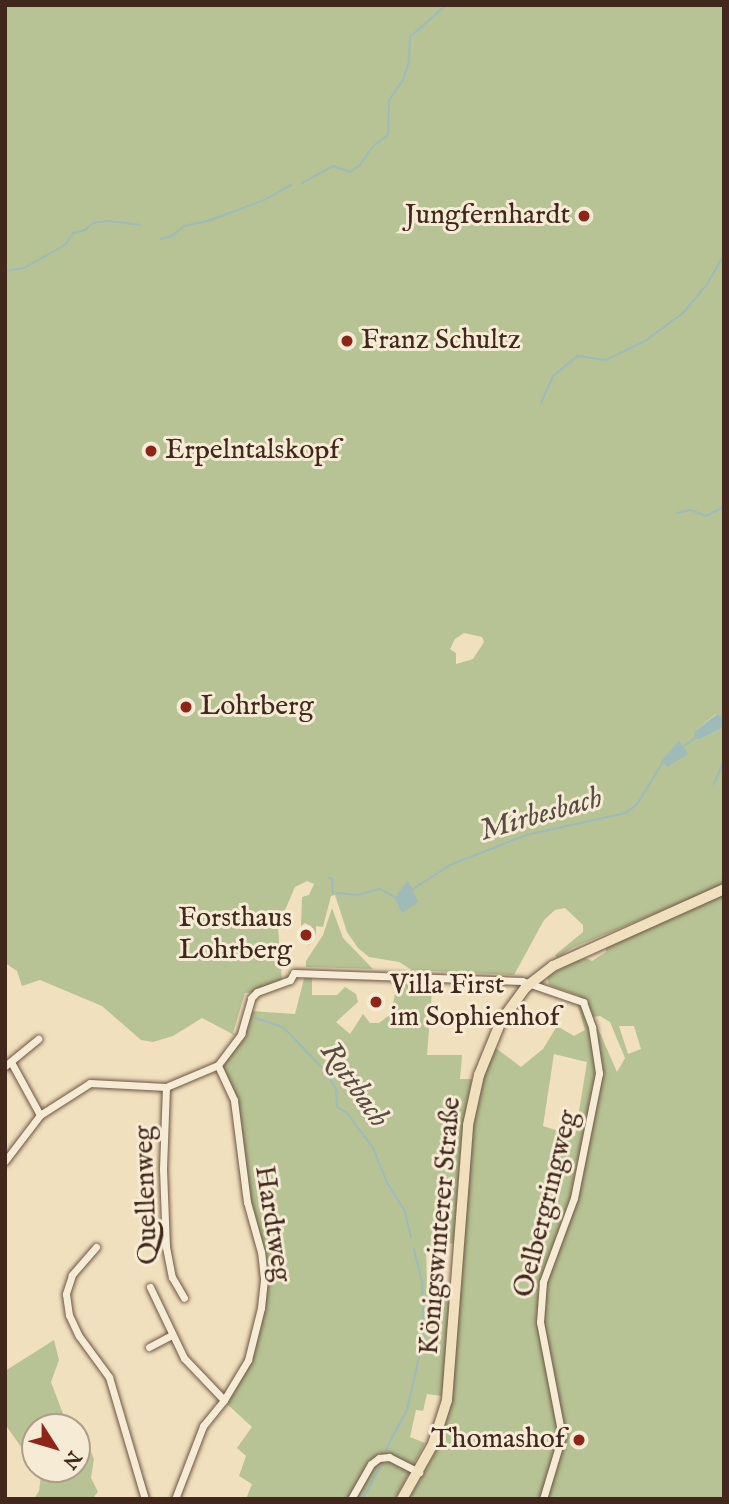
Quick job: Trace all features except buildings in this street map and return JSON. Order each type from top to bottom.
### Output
[{"type":"main road","name":"Königswinterer Straße","points":[[402,1499],[419,1472],[439,1430],[450,1384],[465,1159],[475,1087],[497,1028],[511,1005],[530,983],[574,954],[724,889]]},
{"type":"street","points":[[5,1161],[40,1115],[90,1083],[166,1087],[218,1065],[241,1034],[251,998],[257,992],[282,984],[294,973],[408,975],[530,983]]},
{"type":"street","name":"Oelbergringweg","points":[[530,983],[583,1002],[592,1027],[599,1073],[574,1198],[543,1282],[540,1322],[562,1436],[543,1499]]},
{"type":"street","points":[[38,1039],[8,1064],[40,1115]]},
{"type":"street","name":"Hardtweg","points":[[175,1499],[203,1426],[224,1399],[252,1349],[264,1279],[261,1252],[247,1202],[234,1100],[218,1065]]},
{"type":"street","name":"Quellenweg","points":[[166,1087],[163,1169],[166,1247],[172,1277],[184,1298]]},
{"type":"street","points":[[96,1247],[72,1275],[66,1294],[69,1315],[79,1336],[109,1377],[145,1499]]},
{"type":"street","points":[[150,1287],[172,1335],[190,1365],[224,1399]]},
{"type":"street","points":[[149,1348],[172,1335]]},
{"type":"street","points":[[351,1499],[371,1464],[379,1458],[389,1457],[419,1472]]},
{"type":"green space","points":[[5,5],[724,5],[724,718],[716,714],[695,731],[695,738],[699,740],[724,727],[724,885],[572,948],[557,958],[555,955],[583,932],[583,925],[565,908],[555,910],[544,920],[514,975],[412,970],[399,962],[369,957],[358,948],[347,932],[335,895],[331,896],[323,927],[316,926],[316,935],[307,948],[314,934],[311,926],[305,923],[301,926],[302,897],[309,895],[314,884],[307,881],[295,887],[278,926],[282,982],[256,992],[245,993],[233,1033],[238,1037],[202,1018],[173,1036],[153,1042],[141,1040],[102,1006],[40,980],[22,986],[17,971],[5,963]],"holes":[[[464,633],[482,637],[484,642],[473,659],[456,664],[456,653],[450,649],[455,639]]]},
{"type":"green space","points":[[724,893],[724,1499],[409,1499],[437,1449],[448,1413],[470,1125],[478,1081],[493,1046],[521,1067],[543,1049],[557,1026],[574,1036],[585,1030],[577,1003],[580,996],[549,985],[547,977],[573,962],[586,958],[592,961],[606,952],[606,942]],"holes":[[[600,1016],[610,1022],[625,1058],[617,1072],[593,1017]],[[619,1026],[634,1026],[641,1049],[628,1054]],[[554,1054],[587,1062],[575,1136],[543,1126]]]},
{"type":"green space","points":[[332,908],[343,938],[373,969],[306,967],[306,961],[323,935]]},
{"type":"green space","points":[[305,975],[312,977],[312,995],[337,995],[345,987],[356,994],[358,1002],[336,1022],[350,1034],[363,1014],[370,1023],[379,1023],[391,1014],[398,978],[433,978],[427,1055],[462,1055],[460,1079],[472,1079],[463,1124],[454,1243],[426,1248],[427,1287],[451,1288],[442,1396],[427,1394],[423,1411],[416,1410],[410,1437],[425,1443],[395,1499],[246,1499],[252,1484],[239,1476],[246,1456],[237,1448],[252,1427],[226,1403],[250,1359],[261,1307],[259,1252],[238,1154],[233,1101],[218,1067],[244,1034],[250,1011],[295,1014]]},
{"type":"green space","points":[[54,1340],[59,1360],[51,1382],[63,1413],[21,1413],[21,1447],[5,1424],[5,1371]]},
{"type":"green space","points":[[91,1452],[94,1459],[91,1478]]},
{"type":"green space","points":[[91,1478],[98,1492],[92,1499],[34,1499],[40,1483],[91,1483]]},
{"type":"water","points":[[717,714],[724,718],[724,727],[699,740],[695,738],[695,731]]},
{"type":"water","points":[[679,741],[688,754],[667,767],[661,761]]},
{"type":"water","points":[[408,880],[418,902],[402,913],[395,898]]},
{"type":"waterway","points":[[302,183],[333,166],[350,172],[360,165],[372,147],[388,135],[389,100],[403,80],[409,62],[410,37],[446,5]]},
{"type":"waterway","points":[[161,239],[172,236],[184,226],[208,221],[264,200],[291,185]]},
{"type":"waterway","points":[[5,271],[24,268],[65,245],[73,233],[85,230],[93,223],[109,221],[140,225]]},
{"type":"waterway","points":[[541,403],[553,376],[578,356],[606,360],[645,341],[683,313],[706,286],[724,255]]},
{"type":"waterway","points":[[677,513],[691,510],[706,516],[724,507]]},
{"type":"waterway","name":"Mirbesbach","points":[[684,746],[697,737]]},
{"type":"waterway","points":[[714,784],[724,761]]},
{"type":"waterway","name":"Mirbesbach","points":[[413,889],[450,865],[526,835],[626,813],[637,804],[663,762]]},
{"type":"waterway","name":"Mirbesbach","points":[[329,878],[332,879],[333,893]]},
{"type":"waterway","name":"Mirbesbach","points":[[337,893],[357,895],[380,889],[396,898]]},
{"type":"waterway","name":"Rottbach","points":[[255,1018],[283,1027],[325,1071],[336,1089],[337,1107],[347,1113],[373,1148],[386,1181],[405,1212],[411,1237]]},
{"type":"waterway","name":"Rottbach","points":[[386,1449],[407,1410],[424,1335],[422,1282],[414,1249]]},
{"type":"waterway","name":"Rottbach","points":[[363,1499],[380,1467]]},
{"type":"place","name":"Jungfernhardt","points":[[584,216]]},
{"type":"place","name":"Franz Schultz","points":[[347,341]]},
{"type":"place","name":"Erpelntalskopf","points":[[151,451]]},
{"type":"place","name":"Lohrberg","points":[[186,707]]},
{"type":"place","name":"Forsthaus Lohrberg","points":[[306,935]]},
{"type":"place","name":"Villa First im Sophienhof","points":[[376,1002]]},
{"type":"place","name":"Thomashof","points":[[579,1440]]}]
